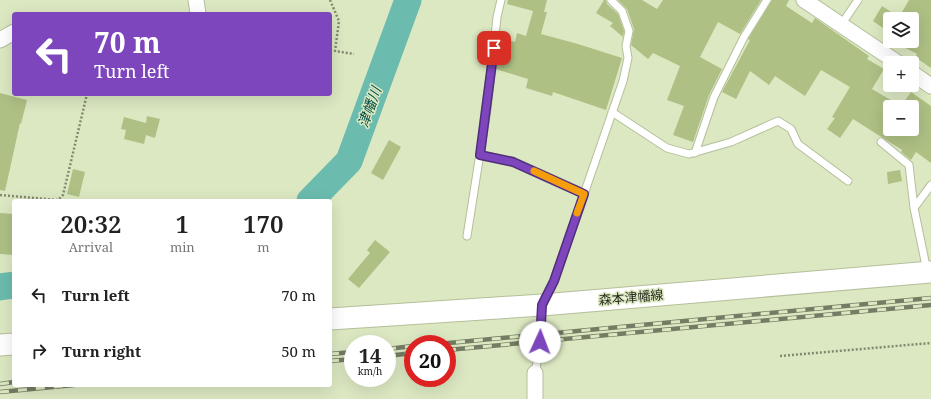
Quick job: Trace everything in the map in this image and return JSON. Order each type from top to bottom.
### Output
[{"type":"main road","name":"森本津幡線","points":[[332,319],[542,305],[929,273]]},
{"type":"main road","points":[[0,345],[12,344]]},
{"type":"street","points":[[196,0],[198,12]]},
{"type":"street","points":[[804,0],[888,56]]},
{"type":"street","points":[[0,40],[12,33]]},
{"type":"street","points":[[919,78],[931,86]]},
{"type":"street","points":[[535,373],[536,399]]},
{"type":"lane","points":[[467,236],[480,155],[497,17],[501,0]]},
{"type":"lane","points":[[535,373],[540,342],[542,305],[554,281],[623,81],[628,58],[626,46],[629,31],[622,11],[611,0]]},
{"type":"lane","points":[[695,153],[714,97],[744,38],[767,0]]},
{"type":"lane","points":[[841,25],[858,0]]},
{"type":"lane","points":[[612,112],[667,148],[690,154],[731,142],[778,122],[791,129],[798,144],[848,181]]},
{"type":"lane","points":[[881,142],[909,165],[914,208],[929,273]]},
{"type":"lane","points":[[480,155],[513,162],[584,194]]},
{"type":"lane","points":[[914,208],[931,185]]},
{"type":"path","points":[[330,0],[339,21],[335,51],[354,54]]},
{"type":"path","points":[[59,199],[63,195],[86,96]]},
{"type":"path","points":[[0,195],[46,199]]},
{"type":"path","points":[[780,356],[931,343]]},
{"type":"building","points":[[508,0],[547,0],[544,12],[547,12],[541,34],[622,58],[606,110],[553,92],[552,96],[526,88],[528,79],[496,69],[503,39],[515,42],[517,33],[526,36],[533,11],[507,4]]},
{"type":"building","points":[[604,0],[606,0],[607,4],[618,14],[624,31],[623,37],[610,26],[613,23],[596,13]]},
{"type":"building","points":[[618,0],[642,0],[657,9],[663,0],[761,0],[740,34],[718,22],[700,57],[722,69],[709,95],[693,142],[673,135],[684,106],[667,100],[680,66],[653,53],[648,59],[631,45],[634,29],[627,9]]},
{"type":"building","points":[[772,0],[789,0],[786,6],[812,23],[815,18],[869,56],[867,59],[883,68],[872,89],[891,100],[883,100],[883,136],[919,136],[919,100],[905,100],[911,92],[931,106],[931,163],[916,152],[911,160],[901,152],[902,150],[853,119],[840,138],[827,129],[835,118],[832,117],[850,87],[821,70],[805,96],[775,76],[769,85],[750,71],[736,99],[722,92],[750,40],[748,39]]},
{"type":"building","points":[[909,0],[931,0],[931,68],[919,60],[919,56],[916,56],[917,54],[906,48],[919,48],[919,12],[902,12]]},
{"type":"building","points":[[882,6],[891,12],[883,12],[883,28],[873,21]]},
{"type":"building","points":[[0,93],[27,100],[21,124],[20,123],[5,191],[0,190]]},
{"type":"building","points":[[147,116],[160,119],[155,138],[146,135],[144,144],[124,139],[126,130],[121,129],[124,117],[146,123]]},
{"type":"building","points":[[389,140],[401,147],[383,180],[371,173]]},
{"type":"building","points":[[73,169],[85,172],[79,197],[67,194]]},
{"type":"building","points":[[900,170],[902,181],[888,184],[887,172]]},
{"type":"building","points":[[0,213],[12,214],[12,255],[0,254]]},
{"type":"building","points":[[375,240],[390,252],[359,288],[348,279],[370,253],[367,250]]},
{"type":"waterway","name":"津幡川","points":[[312,199],[349,161],[408,0]]},
{"type":"waterway","name":"津幡川","points":[[0,287],[12,285]]},
{"type":"railway","points":[[456,342],[931,298]]},
{"type":"railway","points":[[456,349],[931,305]]},
{"type":"railway","points":[[396,348],[404,347]]},
{"type":"railway","points":[[332,354],[344,353]]},
{"type":"railway","points":[[396,355],[404,354]]},
{"type":"railway","points":[[332,361],[344,360]]},
{"type":"railway","points":[[0,384],[12,382]]},
{"type":"railway","points":[[0,392],[53,387]]},
{"type":"slow traffic","points":[[534,171],[584,194],[577,213]]},
{"type":"route","points":[[494,48],[480,155],[513,162],[584,194],[554,281],[542,305],[540,342]]}]
